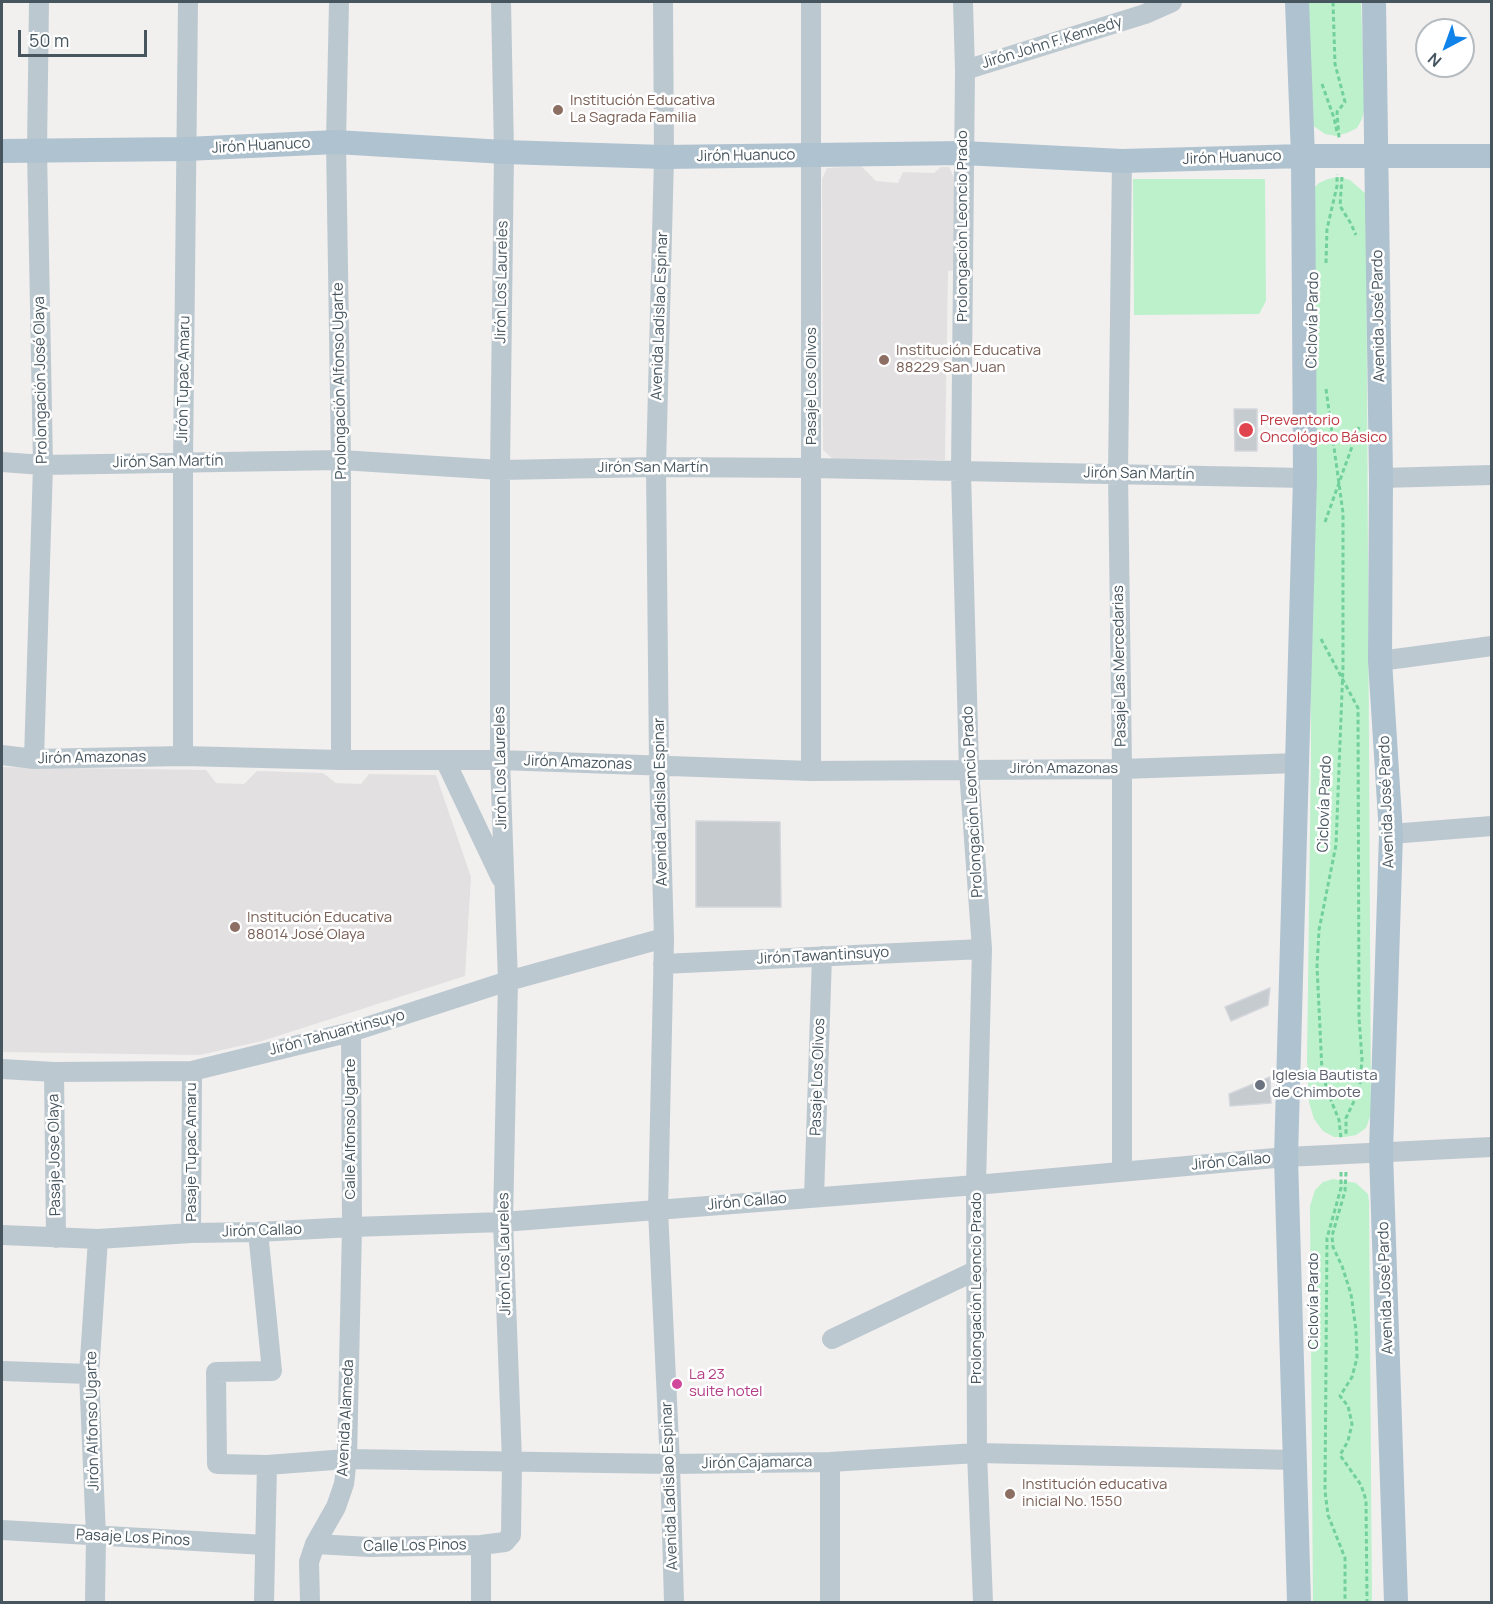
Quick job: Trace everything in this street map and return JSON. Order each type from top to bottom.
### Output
[{"type":"main road","points":[[1297,2],[1303,156],[1305,478],[1286,1157],[1299,1602]]},
{"type":"main road","name":"Avenida José Pardo","points":[[1374,2],[1381,478],[1380,661],[1391,834],[1381,1152],[1396,1602]]},
{"type":"main road","name":"Jirón Huanuco","points":[[2,151],[186,149],[336,142],[504,152],[664,158],[963,153],[1122,161],[1303,156],[1491,156]]},
{"type":"street","name":"Prolongación José Olaya","points":[[34,759],[43,465],[37,150],[39,2]]},
{"type":"street","name":"Jirón Tupac Amaru","points":[[183,756],[183,462],[188,2]]},
{"type":"street","name":"Prolongación Alfonso Ugarte","points":[[339,2],[336,142],[341,460],[341,760]]},
{"type":"street","name":"Jirón Los Laureles","points":[[501,2],[504,152],[500,470],[500,760],[508,981],[503,1222],[512,1461],[511,1535]]},
{"type":"street","name":"Avenida Ladislao Espinar","points":[[663,2],[664,158],[656,467],[659,766],[664,938],[658,1210],[674,1602]]},
{"type":"street","name":"Pasaje Los Olivos","points":[[811,2],[811,771]]},
{"type":"street","name":"Prolongación Leoncio Prado","points":[[963,2],[965,69],[962,472],[969,770],[982,949],[976,1185],[977,1453],[983,1602]]},
{"type":"street","name":"Jirón John F. Kennedy","points":[[965,69],[1144,8],[1172,2]]},
{"type":"street","name":"Pasaje Las Mercedarias","points":[[1122,161],[1118,473],[1122,769],[1122,1171]]},
{"type":"street","name":"Jirón San Martín","points":[[2,462],[43,465],[341,460],[500,470],[656,467],[812,468],[1305,478]]},
{"type":"street","points":[[1381,478],[1491,475]]},
{"type":"street","points":[[1380,661],[1491,646]]},
{"type":"street","name":"Jirón Amazonas","points":[[2,755],[34,759],[183,756],[341,760],[500,760],[811,771],[1122,769],[1298,762]]},
{"type":"street","points":[[445,760],[504,886]]},
{"type":"street","points":[[1391,834],[1491,826]]},
{"type":"street","name":"Jirón Tahuantinsuyo","points":[[2,1069],[54,1072],[192,1071],[351,1032],[508,981],[664,938]]},
{"type":"street","name":"Jirón Tawantinsuyo","points":[[663,964],[982,949]]},
{"type":"street","name":"Pasaje Los Olivos","points":[[814,1197],[822,956]]},
{"type":"street","name":"Calle Alfonso Ugarte","points":[[351,1032],[352,1227]]},
{"type":"street","name":"Pasaje Tupac Amaru","points":[[191,1233],[192,1071]]},
{"type":"street","name":"Pasaje Jose Olaya","points":[[54,1072],[56,1238]]},
{"type":"street","name":"Jirón Callao","points":[[2,1236],[98,1239],[191,1233],[503,1222],[976,1185],[1286,1157],[1491,1147]]},
{"type":"street","name":"Avenida Alameda","points":[[310,1602],[309,1562],[315,1544],[336,1507],[344,1484],[348,1459],[352,1227]]},
{"type":"street","name":"Jirón Cajamarca","points":[[258,1232],[272,1371],[216,1372],[217,1464],[267,1465],[348,1459],[670,1464],[830,1462],[977,1453],[1296,1460]]},
{"type":"street","name":"Jirón Alfonso Ugarte","points":[[95,1602],[96,1536],[89,1374],[98,1239]]},
{"type":"street","points":[[832,1340],[977,1270]]},
{"type":"street","points":[[2,1371],[89,1374]]},
{"type":"street","points":[[830,1462],[830,1602]]},
{"type":"street","points":[[264,1602],[267,1465]]},
{"type":"street","name":"Pasaje Los Pinos","points":[[2,1530],[265,1545]]},
{"type":"street","name":"Calle Los Pinos","points":[[315,1544],[370,1547],[481,1545],[505,1542],[511,1535]]},
{"type":"street","points":[[481,1545],[481,1602]]},
{"type":"path","points":[[1333,2],[1335,64],[1346,102],[1337,112],[1343,185],[1340,206],[1359,243]]},
{"type":"path","name":"Ciclovía Pardo","points":[[1322,84],[1337,130],[1339,157],[1337,186],[1327,229],[1326,263]]},
{"type":"path","name":"Ciclovía Pardo","points":[[1326,387],[1343,526],[1342,679],[1336,844],[1319,930],[1317,966],[1322,1071],[1328,1093],[1340,1120],[1343,1154],[1341,1188],[1327,1238],[1325,1491],[1328,1515],[1346,1558],[1345,1602]]},
{"type":"path","points":[[1322,530],[1361,418]]},
{"type":"path","points":[[1321,639],[1358,708],[1359,1006],[1362,1059],[1360,1083],[1346,1118],[1343,1154],[1346,1191],[1332,1236],[1333,1247],[1351,1294],[1356,1330],[1357,1358],[1352,1377],[1340,1396],[1348,1406],[1352,1424],[1348,1440],[1340,1455],[1361,1485],[1366,1500],[1367,1602]]},
{"type":"shaded area","name":"Institución Educativa 88229 San Juan","points":[[861,166],[876,181],[898,183],[903,172],[934,173],[941,167],[949,167],[956,182],[956,270],[948,271],[945,460],[833,459],[823,450],[822,179],[827,168]]},
{"type":"shaded area","name":"Institución Educativa 88014 José Olaya","points":[[2,767],[206,770],[216,783],[244,784],[257,771],[323,773],[336,783],[361,784],[369,774],[436,775],[471,877],[465,976],[262,1041],[200,1055],[2,1052]]},
{"type":"green space","points":[[1302,2],[1361,2],[1365,107],[1357,128],[1347,133],[1336,136],[1325,134],[1308,122]]},
{"type":"green space","points":[[1338,177],[1350,180],[1366,194],[1371,1114],[1366,1128],[1356,1135],[1345,1137],[1334,1137],[1323,1131],[1314,1119],[1309,1102],[1307,1060],[1311,755],[1309,198],[1312,190],[1319,183]]},
{"type":"green space","points":[[1133,179],[1265,179],[1266,301],[1259,314],[1134,315]]},
{"type":"green space","points":[[1333,1179],[1356,1183],[1368,1194],[1369,1202],[1372,1602],[1313,1602],[1310,1206],[1315,1190],[1323,1182]]},
{"type":"building","name":"Preventorio Oncológico Básico","points":[[1234,409],[1257,409],[1257,451],[1235,451]]},
{"type":"building","points":[[696,821],[780,822],[781,907],[696,907]]},
{"type":"building","points":[[1270,988],[1268,1005],[1231,1021],[1225,1007]]},
{"type":"building","name":"Iglesia Bautista de Chimbote","points":[[1270,1077],[1271,1103],[1230,1106],[1229,1094]]},
{"type":"place","name":"Institución Educativa La Sagrada Familia","points":[[558,110]]},
{"type":"place","name":"Institución Educativa 88229 San Juan","points":[[884,360]]},
{"type":"place","name":"Preventorio Oncológico Básico","points":[[1246,430]]},
{"type":"place","name":"Institución Educativa 88014 José Olaya","points":[[235,927]]},
{"type":"place","name":"Iglesia Bautista de Chimbote","points":[[1260,1085]]},
{"type":"place","name":"La 23 suite hotel","points":[[677,1384]]},
{"type":"place","name":"Institución educativa inicial No. 1550","points":[[1010,1494]]}]
